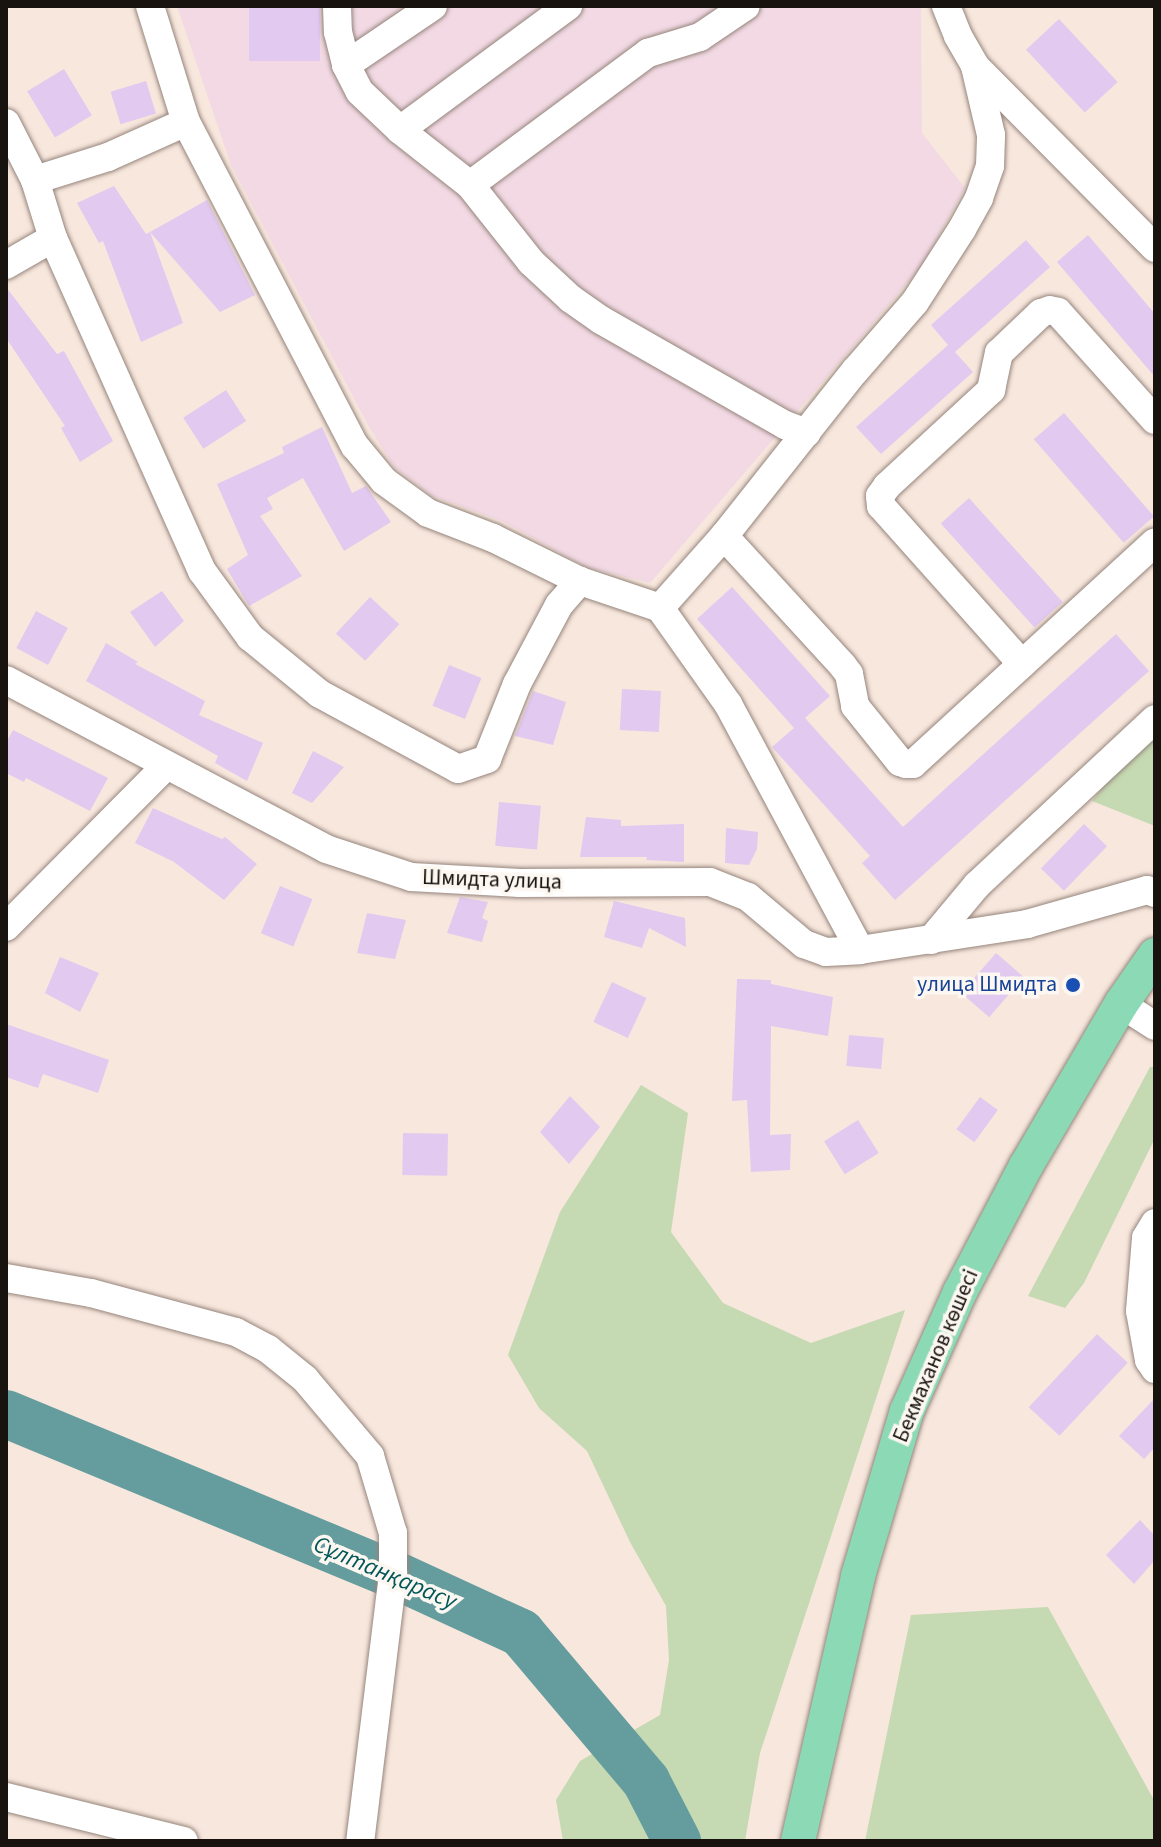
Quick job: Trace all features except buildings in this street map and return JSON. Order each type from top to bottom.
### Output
[{"type":"main road","name":"Бекмаханов көшесі","points":[[798,1841],[858,1576],[907,1411],[960,1292],[1004,1208],[1121,1004],[1155,955]]},
{"type":"street","points":[[150,6],[186,122],[355,446],[384,481],[428,513],[493,538],[580,581],[660,608],[728,704],[860,950],[1027,924],[1147,890],[1155,893]]},
{"type":"street","points":[[337,6],[338,32],[346,65],[360,92],[400,130],[470,185],[531,262],[571,299],[601,320],[785,425],[807,433]]},
{"type":"street","points":[[346,65],[433,6]]},
{"type":"street","points":[[400,130],[568,6]]},
{"type":"street","points":[[470,185],[648,53],[700,37],[746,6]]},
{"type":"street","points":[[660,608],[724,536],[855,371],[915,302],[979,198],[990,166],[991,135],[975,66],[946,6]]},
{"type":"street","points":[[975,66],[1155,248]]},
{"type":"street","points":[[35,180],[108,157],[186,122]]},
{"type":"street","points":[[6,123],[35,180],[53,238],[202,571],[250,637],[320,694],[458,769],[487,759],[517,684],[559,605],[580,581]]},
{"type":"street","points":[[6,265],[53,238]]},
{"type":"street","points":[[1022,664],[881,506],[880,496],[991,390],[999,353],[1041,313],[1050,310],[1058,312],[1155,420]]},
{"type":"street","points":[[724,536],[843,666],[849,674],[855,706],[900,762],[913,764],[1155,542]]},
{"type":"street","name":"Шмидта улица","points":[[6,680],[326,849],[411,877],[520,883],[710,882],[748,897],[804,944],[826,952],[860,950]]},
{"type":"street","points":[[931,940],[977,885],[1155,719]]},
{"type":"street","points":[[6,927],[166,766]]},
{"type":"street","points":[[1121,1004],[1155,1026]]},
{"type":"street","points":[[1155,1223],[1146,1238],[1140,1311],[1149,1360],[1155,1369]]},
{"type":"street","points":[[6,1278],[91,1293],[236,1332],[268,1349],[305,1379],[370,1456],[393,1533],[393,1574],[360,1841]]},
{"type":"street","points":[[6,1797],[184,1841]]},
{"type":"shaded area","points":[[177,6],[921,6],[922,133],[965,188],[922,266],[650,583],[588,568],[502,521],[432,496],[394,467],[369,427],[231,165]]},
{"type":"green space","points":[[1155,730],[1155,826],[1092,801],[1131,752]]},
{"type":"green space","points":[[1150,1067],[1155,1067],[1155,1138],[1084,1283],[1065,1308],[1028,1296]]},
{"type":"green space","points":[[641,1085],[688,1113],[671,1232],[723,1303],[811,1343],[905,1310],[760,1753],[745,1841],[563,1841],[556,1800],[580,1761],[660,1715],[669,1660],[666,1606],[630,1542],[587,1451],[539,1408],[508,1355],[560,1212]]},
{"type":"green space","points":[[1048,1607],[1155,1802],[1155,1841],[865,1841],[911,1615]]},
{"type":"waterway","name":"Сұлтанқарасу","points":[[6,1414],[393,1574],[521,1633],[646,1781],[677,1841]]},
{"type":"place","name":"улица Шмидта","points":[[1073,985]]}]
